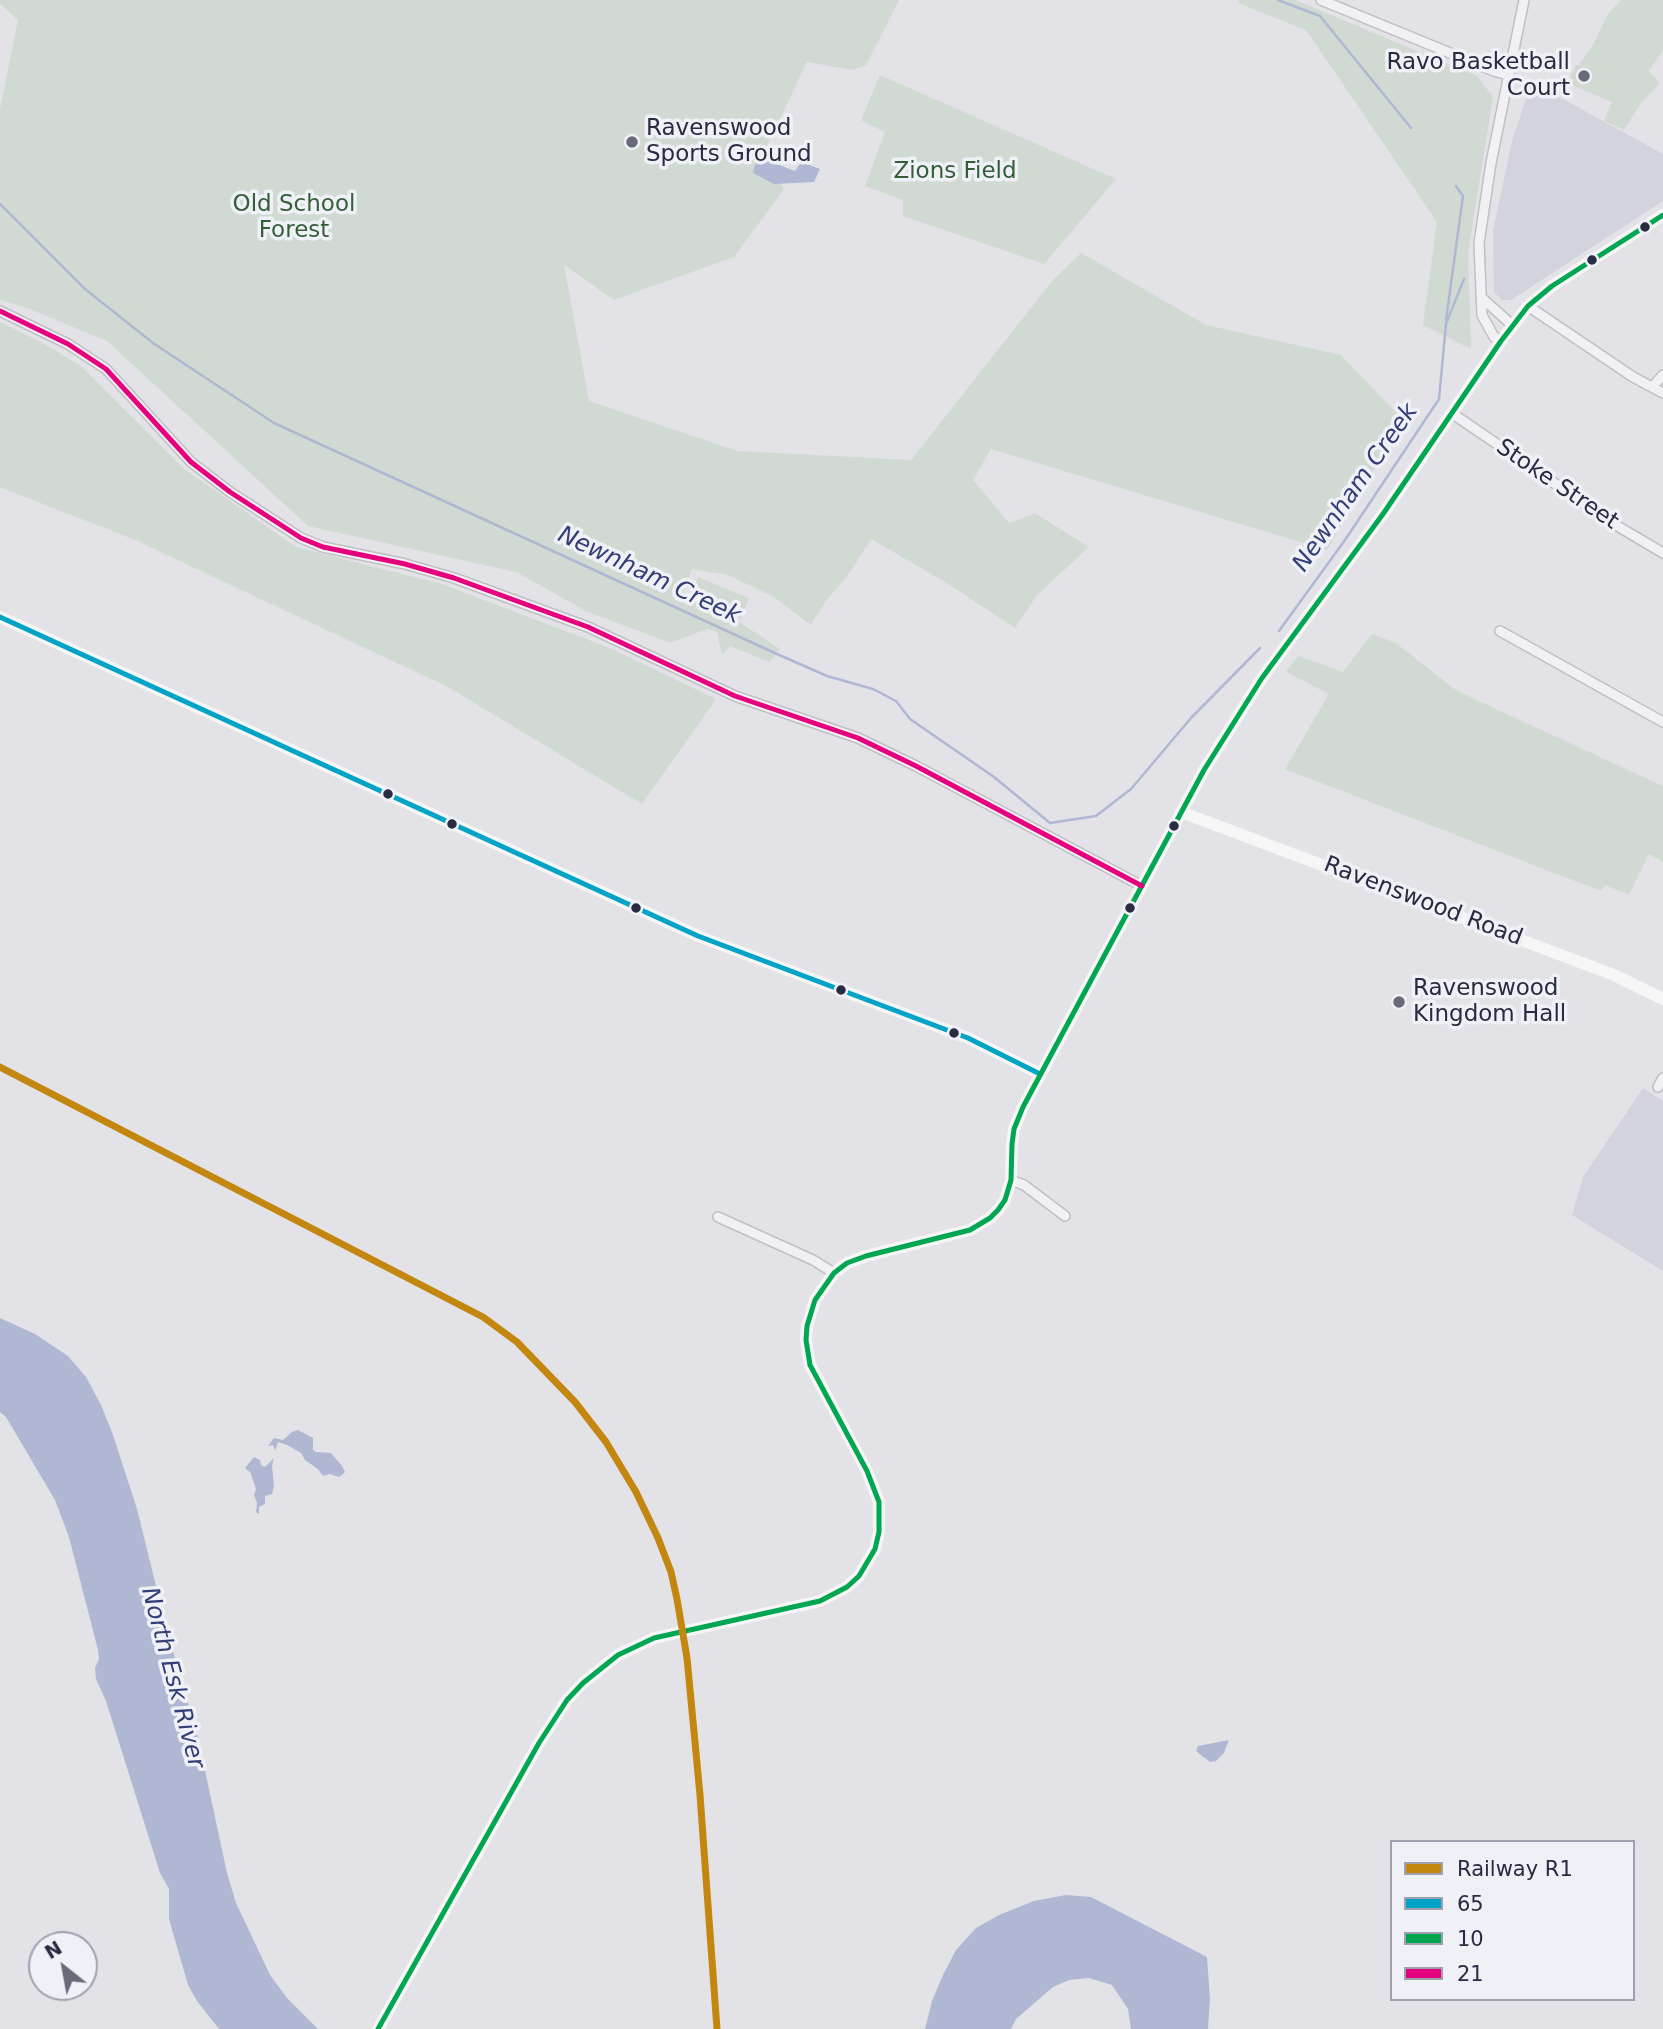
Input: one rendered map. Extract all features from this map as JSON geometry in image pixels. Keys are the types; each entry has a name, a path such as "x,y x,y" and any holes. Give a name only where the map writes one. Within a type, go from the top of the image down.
{"street":[{"path":"1321,0 1494,72 1508,75"},
{"path":"1500,341 1494,337 1482,315 1480,229 1524,0"},
{"path":"378,2029 538,1743 567,1700 583,1683 618,1655 654,1638 828,1598 847,1587 868,1562 879,1532 880,1513 867,1471 816,1378 807,1353 810,1312 815,1300 834,1273 847,1263 970,1230 990,1218 1005,1200 1011,1180 1014,1129 1040,1074 1204,770 1262,678 1383,514 1500,341 1528,306 1552,286 1663,215"},
{"path":"1483,299 1512,325"},
{"path":"1528,306 1633,377 1663,393"},
{"path":"0,311 68,344 106,369 191,462 230,492 302,538 333,549 405,564 454,578 588,627 735,696 858,738 1142,886"},
{"path":"1652,387 1663,375"},
{"name":"Stoke Street","path":"1453,414 1614,524 1663,554"},
{"path":"0,617 698,936 968,1038 1040,1074"},
{"path":"1500,631 1663,722"},
{"name":"Ravenswood Road","path":"1181,812 1662,994"},
{"path":"1011,1180 1024,1185 1065,1216"},
{"path":"718,1217 813,1260 834,1273"}],"shaded area":[{"path":"1532,82 1663,154 1663,201 1511,300 1502,300 1494,292 1493,231 1512,141"},
{"path":"1643,1088 1663,1101 1663,1271 1572,1215 1583,1177"}],"green space":[{"name":"Old School Forest","path":"0,0 899,0 866,65 853,70 807,62 761,158 784,189 734,257 614,300 564,265 589,401 737,451 911,460 1053,280 1081,253 1206,325 1341,355 1403,420 1327,550 991,449 973,480 1009,523 1035,513 1089,547 1037,595 1015,628 950,585 871,539 811,625 774,597 728,575 692,569 681,597 738,621 780,649 770,662 730,646 722,655 717,632 707,629 670,643 586,611 516,572 308,526 107,341 22,306 0,300 0,109 18,20 0,4"},
{"path":"1239,0 1295,0 1477,76 1493,97 1468,253 1471,349 1423,325 1437,222 1306,30 1238,3"},
{"path":"1621,0 1663,0 1663,50 1649,71 1660,83 1641,103 1624,130 1604,121 1612,102 1567,83 1576,65 1579,65 1592,47 1608,14"},
{"name":"Zions Field","path":"880,75 1116,179 1044,264 903,216 903,200 865,186 885,132 861,120"},
{"path":"0,322 81,366 183,468 296,547 442,584 610,648 716,699 642,804 448,687 135,540 0,487"},
{"path":"698,577 749,598 741,619 689,598"},
{"path":"1372,634 1396,643 1453,688 1468,696 1663,786 1663,862 1649,854 1629,895 1605,885 1601,891 1285,769 1329,694 1286,672 1298,656 1343,672"}],"water":[{"path":"757,157 795,171 801,162 820,169 814,182 774,184 753,173"},
{"name":"North Esk River","path":"0,1318 35,1334 68,1356 86,1377 101,1405 137,1509 167,1630 198,1738 236,1903 270,1975 287,1998 318,2029 219,2029 188,1985 169,1919 169,1889 160,1873 106,1701 96,1679 98,1650 69,1537 55,1500 6,1417 0,1412"},
{"path":"298,1430 313,1438 313,1450 331,1453 345,1472 339,1477 330,1474 323,1476 301,1453 287,1445 278,1442 275,1451 273,1445 268,1446 274,1438 283,1440"},
{"path":"254,1457 265,1467 274,1458 272,1494 265,1496 265,1504 259,1507 259,1514 256,1512 256,1489 250,1472 245,1468"},
{"path":"1229,1740 1224,1753 1216,1761 1210,1762 1196,1751 1198,1746"},
{"path":"1066,1895 1091,1897 1207,1957 1210,1999 1208,2029 1131,2029 1128,2009 1112,1985 1089,1978 1069,1980 1053,1987 1016,2019 1011,2029 925,2029 932,2001 943,1975 956,1950 976,1928 1034,1901"}],"waterway":[{"path":"1278,0 1320,16 1411,128"},
{"path":"1446,320 1463,196 1456,186"},
{"name":"Newnham Creek","path":"0,204 85,289 153,343 274,423 777,654 827,676 873,689 896,701 910,719 994,777 1050,823 1096,816 1131,789 1191,718 1260,648"},
{"name":"Newnham Creek","path":"1279,631 1345,540 1439,399 1446,324 1464,279"}],"rail line":[{"name":"R1","path":"0,1067 483,1317 517,1342 575,1402 606,1442 636,1492 658,1538 671,1572 677,1599 687,1658 700,1795 717,2029"}],"transit line":[{"name":"10","path":"378,2029 539,1743 567,1700 583,1683 618,1655 654,1638 820,1601 847,1587 859,1576 875,1549 879,1532 879,1502 867,1471 810,1365 807,1326 815,1300 834,1273 847,1263 970,1230 998,1210 1005,1200 1011,1180 1014,1129 1023,1107 1204,770 1262,678 1383,514 1501,341 1528,306 1552,286 1663,215"},
{"name":"21","path":"0,311 68,344 106,369 191,462 230,492 301,538 323,547 405,564 454,578 588,627 735,696 858,738 1142,886"},
{"name":"65","path":"0,617 698,936 968,1038 1040,1074"}],"place":[{"name":"Ravo Basketball Court","path":"1584,76"},
{"name":"Ravenswood Sports Ground","path":"632,142"},
{"name":"Ravenswood Kingdom Hall","path":"1399,1002"}]}
